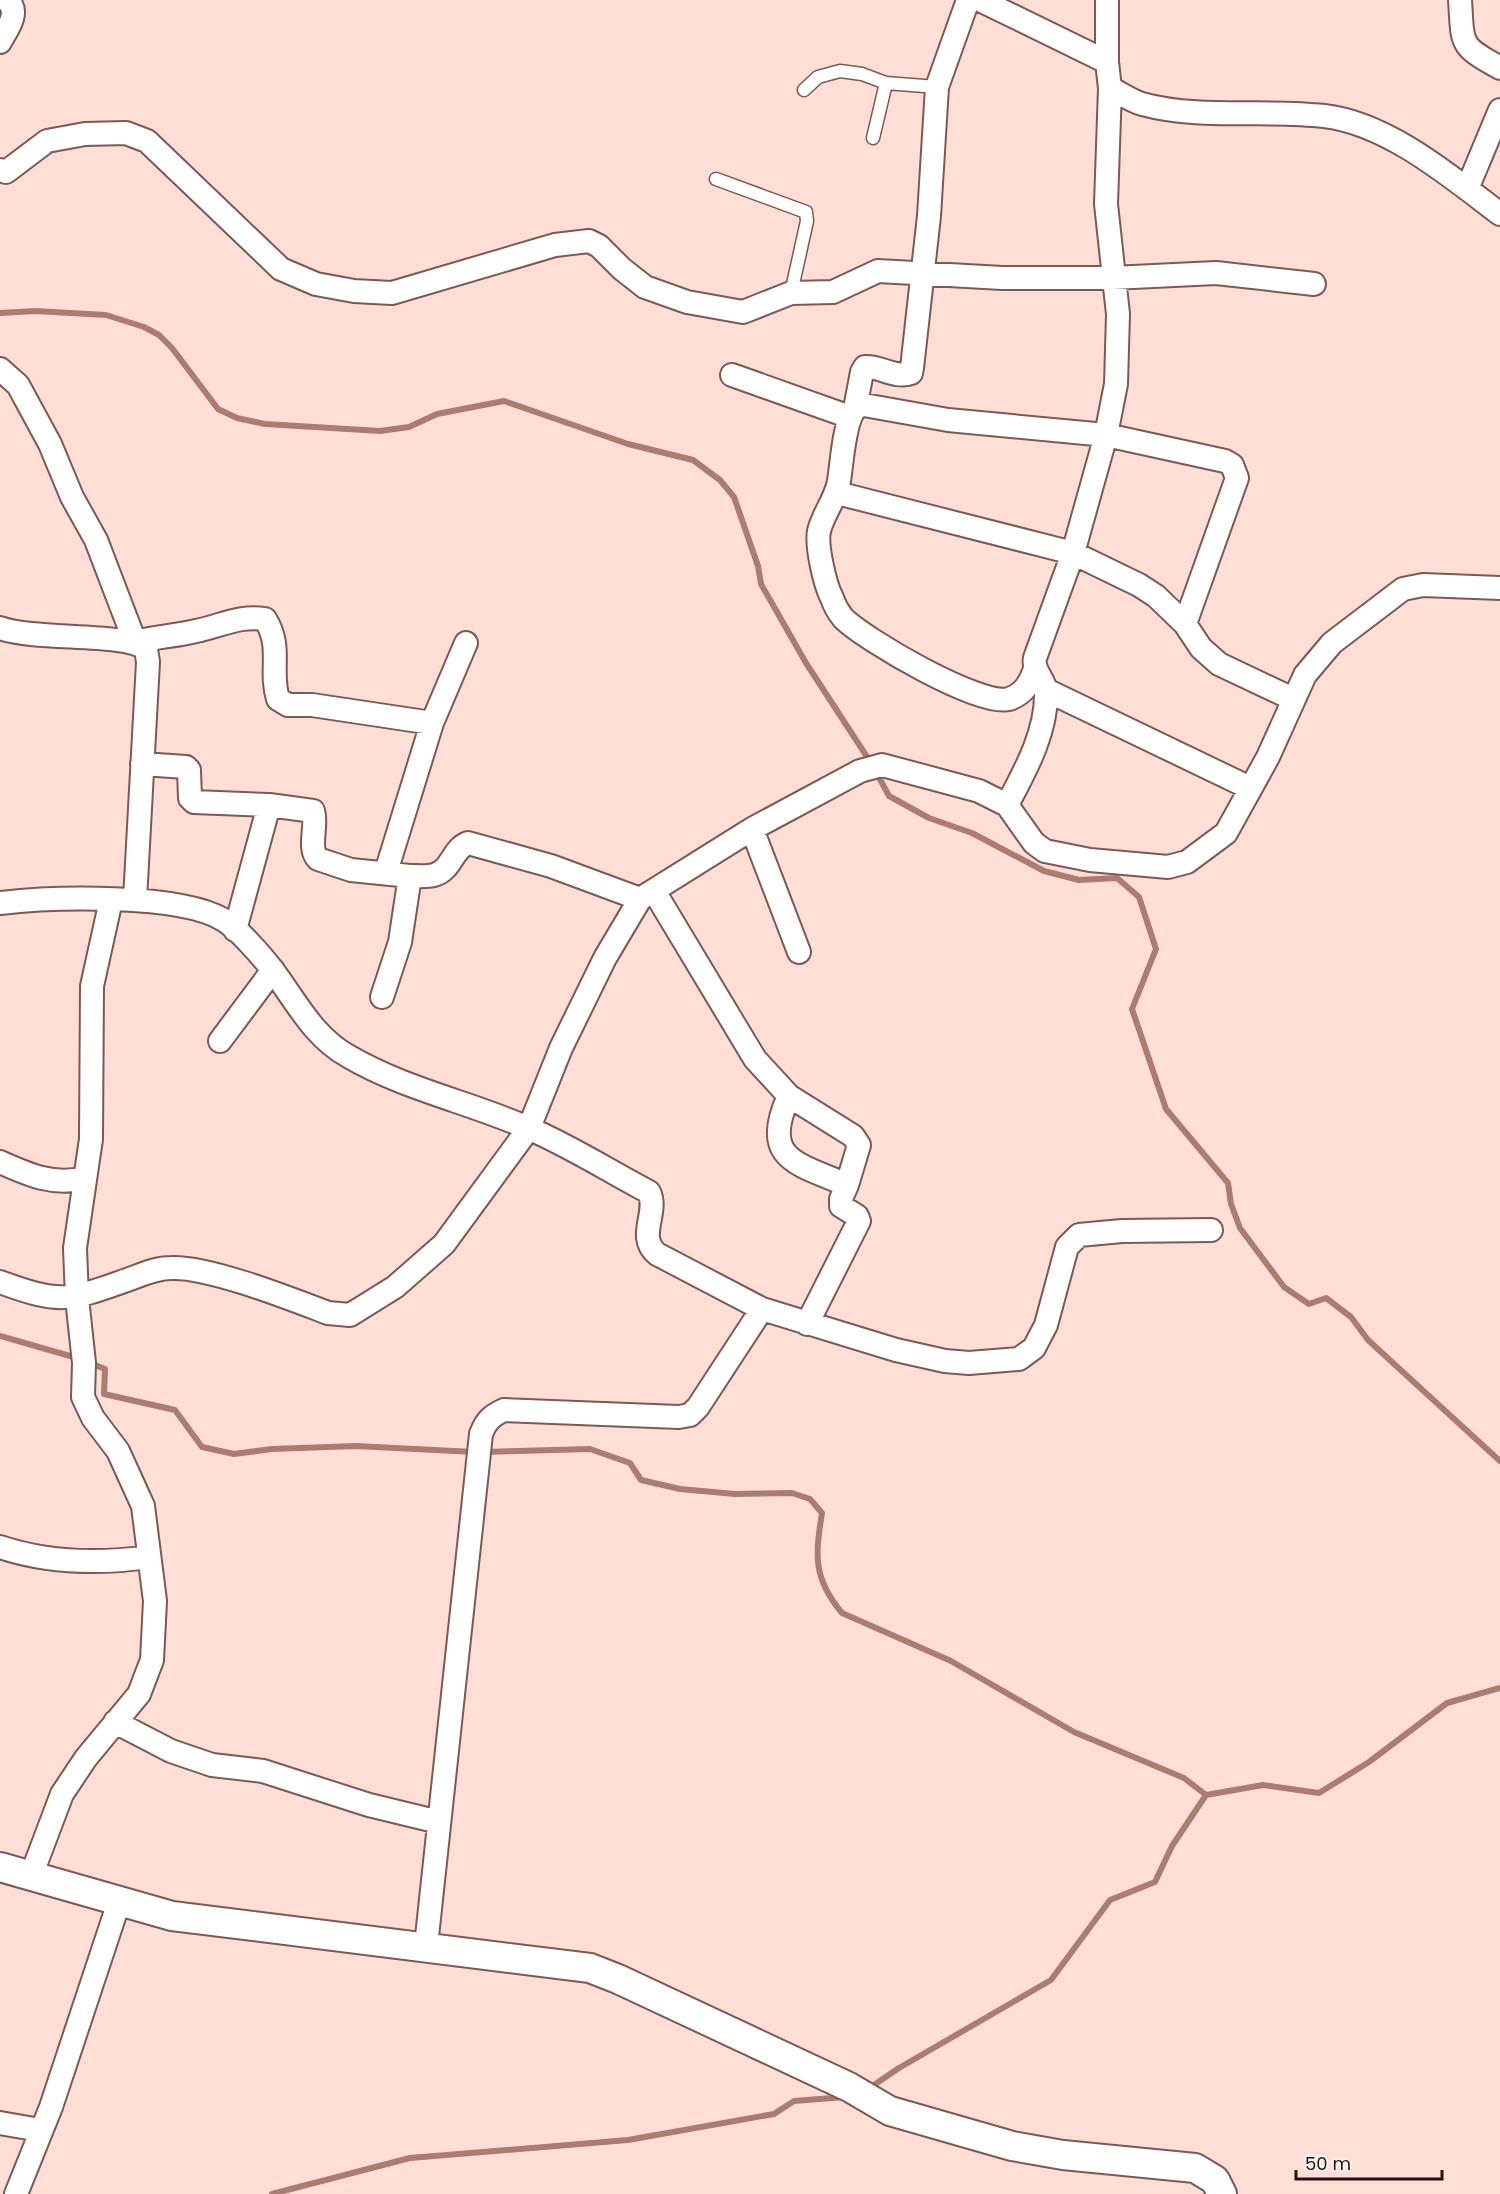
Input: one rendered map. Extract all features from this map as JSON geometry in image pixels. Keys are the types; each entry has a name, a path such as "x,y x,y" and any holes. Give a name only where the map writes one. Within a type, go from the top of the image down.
{"street":[{"path":"0,42 14,13 7,0"},
{"path":"968,0 937,87 923,274 910,373 904,376 872,366 865,367 862,372 837,493 819,532 821,558 831,597 843,618 901,657 938,678 981,695 1007,700 1021,694 1035,669"},
{"path":"980,0 1107,62"},
{"path":"1007,805 1029,764 1043,720 1046,690 1035,669 1035,658 1073,553 1106,435 1116,384 1118,314 1112,278 1106,204 1110,88 1107,62 1107,0"},
{"path":"1460,0 1465,45 1470,51 1500,68"},
{"path":"1110,88 1141,104 1195,113 1324,116 1371,127 1393,138 1500,214"},
{"path":"1467,189 1500,110"},
{"path":"0,170 6,172 47,141 85,134 126,133 147,141 281,269 316,284 354,291 392,293 555,245 581,241 599,246 622,269 645,287 687,303 742,312 791,293 833,292 878,271 1002,278 1112,278 1216,273 1314,284"},
{"path":"0,369 18,385 50,444 72,498 96,540 135,642 146,649 148,662 135,900"},
{"path":"732,375 852,413"},
{"path":"852,413 864,405 948,420 1106,435 1225,461 1232,465 1237,478 1185,624"},
{"path":"837,493 1073,553 1139,585 1156,596 1185,624 1202,648 1219,664 1293,699"},
{"path":"0,1282 31,1294 58,1299 77,1298 155,1270 185,1269 290,1299 328,1313 350,1316 395,1287 444,1244 529,1128 566,1038 605,958 647,895 752,829 871,768 979,791 1007,805 1034,843 1045,851 1090,860 1168,867 1187,862 1226,833 1268,757 1305,675 1332,642 1403,589 1423,585 1500,588"},
{"path":"0,628 63,638 135,642 165,634 196,631 248,616 265,619 272,629 276,645 274,688 278,699 288,705 312,705 432,723"},
{"path":"386,872 432,723 466,642"},
{"path":"1046,690 1250,788"},
{"path":"142,764 186,767 189,770 190,798 194,802 269,805 313,811 315,818 314,850 318,859 351,870 434,876 449,866 460,846 474,843 647,895 755,1059 789,1096 853,1136 859,1145 841,1199 841,1206 857,1216 859,1221 807,1324"},
{"path":"235,930 269,805"},
{"path":"752,829 799,952"},
{"path":"382,997 400,942 410,876"},
{"path":"0,903 28,900 135,900 181,906 224,920 273,970 317,1034 346,1056 404,1083 529,1128 649,1192 652,1205 647,1238 649,1247 657,1254 762,1309 896,1350 969,1364 1019,1359 1034,1348 1046,1325 1067,1247 1079,1235 1122,1231 1211,1230"},
{"path":"31,1876 62,1794 86,1758 139,1695 152,1660 155,1601 142,1506 118,1451 93,1418 83,1397 84,1362 77,1298 75,1248 91,1139 93,971 111,900"},
{"path":"220,1041 273,970"},
{"path":"789,1096 778,1134 783,1153 796,1163 847,1185"},
{"path":"0,1162 35,1178 67,1183 85,1179"},
{"path":"426,1946 480,1434 485,1423 492,1416 504,1410 679,1417 690,1415 698,1407 762,1309"},
{"path":"0,1547 29,1557 73,1561 149,1557"},
{"path":"115,1722 171,1751 212,1765 263,1771 369,1805 439,1822"},
{"path":"0,1867 172,1916 590,1968 849,2087 890,2111 1012,2146 1063,2155 1195,2168 1215,2180 1222,2194"},
{"path":"16,2194 77,2033 119,1902"},
{"path":"0,2123 40,2130"}],"lane":[{"path":"804,90 818,77 840,71 862,74 886,83 937,87"},
{"path":"873,138 886,83"},
{"path":"716,179 806,212 807,221 791,293"}],"waterway":[{"path":"0,313 35,311 106,315 144,327 159,335 172,348 218,409 237,418 265,424 380,431 409,427 437,414 504,401 628,444 693,460 720,480 734,497 758,566 761,584 806,663 871,763"},
{"path":"876,772 889,796 929,818 972,833 1044,871 1079,880 1117,878 1139,897 1156,949 1132,1009 1166,1109 1228,1183 1231,1204 1240,1228 1284,1287 1309,1304 1326,1298 1351,1317 1368,1340 1500,1461"},
{"path":"0,1336 77,1358"},
{"path":"90,1363 105,1369 104,1394 175,1410 202,1447 234,1454 272,1449 356,1446 474,1452"},
{"path":"484,1452 590,1449 630,1463 641,1480 680,1489 735,1494 792,1493 810,1499 822,1513 818,1542 818,1566 821,1577 842,1613 951,1661 1074,1732 1184,1778 1206,1795"},
{"path":"868,2089 899,2068 1051,1980 1110,1900 1155,1882 1172,1846 1206,1795 1263,1785 1319,1793 1369,1762 1447,1703 1500,1688"},
{"path":"272,2194 410,2158 628,2140 774,2114 794,2101 845,2097"}]}
